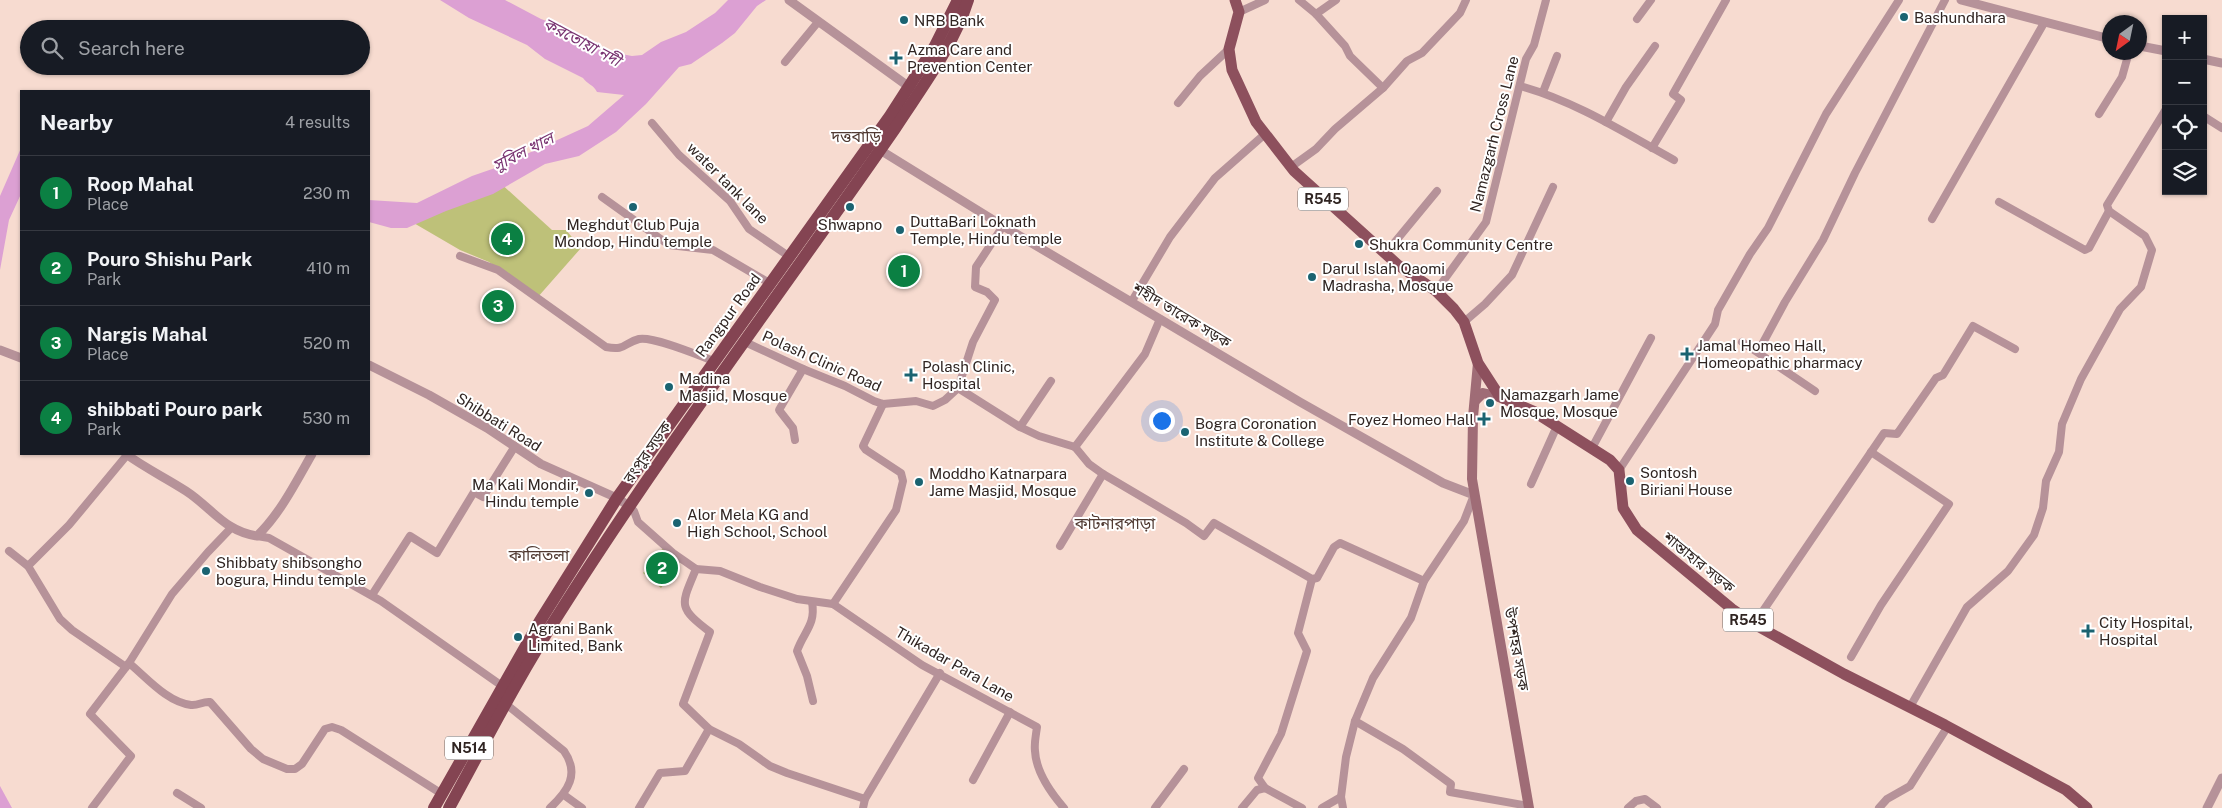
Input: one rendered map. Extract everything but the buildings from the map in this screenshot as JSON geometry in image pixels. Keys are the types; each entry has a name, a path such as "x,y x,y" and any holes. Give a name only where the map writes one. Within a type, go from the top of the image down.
{"highway":[{"name":"রংপুর সড়ক","path":"914,90 958,0"},
{"name":"রংপুর সড়ক","path":"434,808 558,613 629,506 745,342 875,146 953,35 968,0"},
{"name":"Rangpur Road","path":"507,694 540,621 617,498 790,256 875,146"},
{"name":"রংপুর সড়ক","path":"449,808 507,694"}],"main road":[{"path":"1235,0 1239,12"},
{"name":"R545","path":"1239,12 1229,49 1232,70 1256,122 1291,167 1340,215 1398,265 1436,292 1464,322 1478,363 1500,397"},
{"name":"উপশহর সড়ক","path":"1478,363 1472,479 1529,807"},
{"path":"1475,401 1484,393 1500,397 1533,412 1610,460 1619,470"},
{"name":"শান্তাহার সড়ক","path":"1619,470 1623,508 1637,530 1732,609 1754,624 1844,674 1948,726 2066,790 2087,808"}],"street":[{"path":"789,0 914,90"},
{"path":"1239,12 1265,0"},
{"path":"1299,0 1316,14 1345,46 1350,56 1384,88"},
{"path":"1316,14 1336,0"},
{"path":"1291,167 1316,149 1335,128 1384,88 1407,60 1422,53 1460,13 1466,0"},
{"name":"Namazgarh Cross Lane","path":"1436,292 1486,222 1526,58 1534,45 1546,0"},
{"path":"1637,19 1651,0"},
{"path":"1652,148 1681,100 1673,94 1726,0"},
{"path":"1619,470 1715,324 1718,310 1750,254 1773,220 1826,114 1899,0"},
{"path":"1758,352 1784,302 1823,240 1855,173 1945,0"},
{"path":"1961,0 2102,37"},
{"path":"785,62 818,22"},
{"path":"1932,219 2044,23"},
{"path":"1606,122 1626,87 1655,46"},
{"path":"2147,47 2162,50"},
{"path":"1178,103 1200,76 1229,49"},
{"path":"1543,92 1557,56"},
{"path":"2207,59 2222,63"},
{"path":"2099,114 2122,77 2127,60"},
{"path":"1520,86 1543,92 1606,122 1674,160"},
{"path":"1999,202 2085,250 2089,248 2108,211 2111,197 2162,115"},
{"path":"2207,119 2222,128"},
{"name":"water tank lane","path":"652,123 679,155 730,201 749,228 790,256"},
{"path":"1132,301 1170,237 1215,178 1265,134"},
{"name":"শহীদ তারেক সড়ক","path":"875,146 1003,226 1300,402 1443,483 1474,495"},
{"path":"1464,322 1485,304 1512,275 1553,187"},
{"path":"1385,254 1437,190"},
{"path":"602,198 669,244 712,250 771,284"},
{"path":"1910,707 1967,607 2008,571 2034,535 2043,508 2046,481 2059,452 2062,424 2081,379 2120,308 2141,287 2152,250 2145,236 2108,211"},
{"path":"1003,226 976,267 976,287 986,292 995,300 973,342 958,388 1020,427 1039,436 1075,447 1089,464 1103,474 1186,523 1204,536 1214,523 1312,579 1317,578 1334,547 1340,542 1424,581"},
{"path":"460,256 498,270 606,347 618,349 639,339 657,341 714,361"},
{"path":"1075,447 1145,354 1160,319"},
{"path":"1754,624 1884,433 1897,434 1936,378 1943,375 1973,326 2015,349"},
{"path":"1592,448 1651,338"},
{"name":"Polash Clinic Road","path":"745,342 883,404 916,401 933,406 944,400 958,388"},
{"path":"1742,342 1815,391"},
{"path":"0,350 20,358"},
{"name":"Shibbati Road","path":"370,366 429,395 516,446 541,464 617,498 629,506"},
{"path":"795,440 793,428 779,410 803,369"},
{"path":"1020,427 1051,381"},
{"path":"833,604 896,510 901,491 903,481 901,473 866,450 863,446 883,404"},
{"path":"1532,484 1557,426"},
{"path":"372,596 410,536 437,553 474,492 483,496 516,446"},
{"path":"1851,657 1881,605 1949,504 1871,452"},
{"path":"28,566 69,525 126,455"},
{"path":"129,455 188,492 231,528 243,534 269,538 372,596 507,694 571,761 573,771 564,795 550,808"},
{"path":"257,536 292,489 311,455"},
{"path":"1060,546 1103,474"},
{"path":"1343,808 1341,797 1346,757 1355,721 1373,678 1411,618 1424,581 1464,521 1474,495"},
{"name":"Thikadar Para Lane","path":"629,506 634,511 638,522 673,553 696,569 720,571 760,587 812,602 833,604 922,665 940,673 1037,727 1034,750 1038,764 1050,789 1064,808"},
{"path":"92,808 131,756 90,714 128,665 172,594 231,528"},
{"path":"9,551 28,566 60,619 72,630 128,665 165,694 190,705 205,701 210,702 251,749 263,759 287,769 295,769 302,764 325,729 332,727 341,730 442,794"},
{"path":"696,569 684,598 684,608 691,618 710,632 683,704 709,729 779,769 865,799"},
{"path":"1302,808 1265,788 1258,778 1281,734 1307,652 1298,633 1312,579"},
{"path":"812,602 814,612 812,623 797,651 807,676 813,701"},
{"path":"863,808 865,799 940,673"},
{"path":"973,780 1010,712"},
{"path":"1355,721 1403,749 1451,784 1450,792 1529,807"},
{"path":"1880,808 1887,799 1910,786 1948,726"},
{"path":"639,808 660,773 685,771 709,729"},
{"path":"1155,808 1184,768"},
{"path":"2208,808 2222,778"},
{"path":"1242,808 1256,790 1265,788"},
{"path":"177,793 201,808"},
{"path":"564,795 582,808"},
{"path":"1322,808 1341,797"},
{"path":"1628,808 1636,801 1645,799 1657,808"}],"green space":[{"path":"498,181 552,230 566,230 581,248 537,298 489,262 460,250 412,222"},
{"path":"663,548 680,562 661,588 643,573"}],"water":[{"name":"করতোয়া নদী","path":"440,0 505,0 541,19 558,25 572,35 589,40 605,51 632,56 642,55 661,42 686,32 715,13 728,0 766,0 757,6 735,33 691,64 679,67 646,104 616,132 579,156 545,164 493,194 407,228 391,228 370,222 370,200 417,203 472,176 498,167 588,126 624,95 597,92 583,78 545,59 527,45 469,18"},
{"path":"20,150 20,196 9,220 0,270 0,196"},
{"path":"0,786 12,808 0,808"}],"place":[{"name":"Bashundhara","path":"1904,17"},
{"name":"NRB Bank","path":"904,20"},
{"name":"Azma Care and Prevention Center","path":"896,58"},
{"name":"Meghdut Club Puja Mondop, Hindu temple","path":"633,207"},
{"name":"Shwapno","path":"850,207"},
{"name":"DuttaBari Loknath Temple, Hindu temple","path":"900,230"},
{"name":"shibbati Pouro park","path":"507,239"},
{"name":"Shukra Community Centre","path":"1359,244"},
{"name":"Roop Mahal","path":"904,271"},
{"name":"Darul Islah Qaomi Madrasha, Mosque","path":"1312,277"},
{"name":"Nargis Mahal","path":"498,306"},
{"name":"Jamal Homeo Hall, Homeopathic pharmacy","path":"1687,354"},
{"name":"Polash Clinic, Hospital","path":"911,375"},
{"name":"Madina Masjid, Mosque","path":"669,387"},
{"name":"Namazgarh Jame Mosque, Mosque","path":"1490,403"},
{"name":"Foyez Homeo Hall","path":"1484,419"},
{"name":"Bogra Coronation Institute & College","path":"1185,432"},
{"name":"Sontosh Biriani House","path":"1630,481"},
{"name":"Moddho Katnarpara Jame Masjid, Mosque","path":"919,482"},
{"name":"Ma Kali Mondir, Hindu temple","path":"589,493"},
{"name":"Alor Mela KG and High School, School","path":"677,523"},
{"name":"Pouro Shishu Park","path":"662,568"},
{"name":"Shibbaty shibsongho bogura, Hindu temple","path":"206,571"},
{"name":"City Hospital, Hospital","path":"2088,631"},
{"name":"Agrani Bank Limited, Bank","path":"518,637"}],"district":[{"name":"দত্তবাড়ি","path":"856,136"},
{"name":"কাটনারপাড়া","path":"1115,523"},
{"name":"কালিতলা","path":"539,555"}],"water label":[{"name":"সুবিল খাল","path":"523,152"}]}
